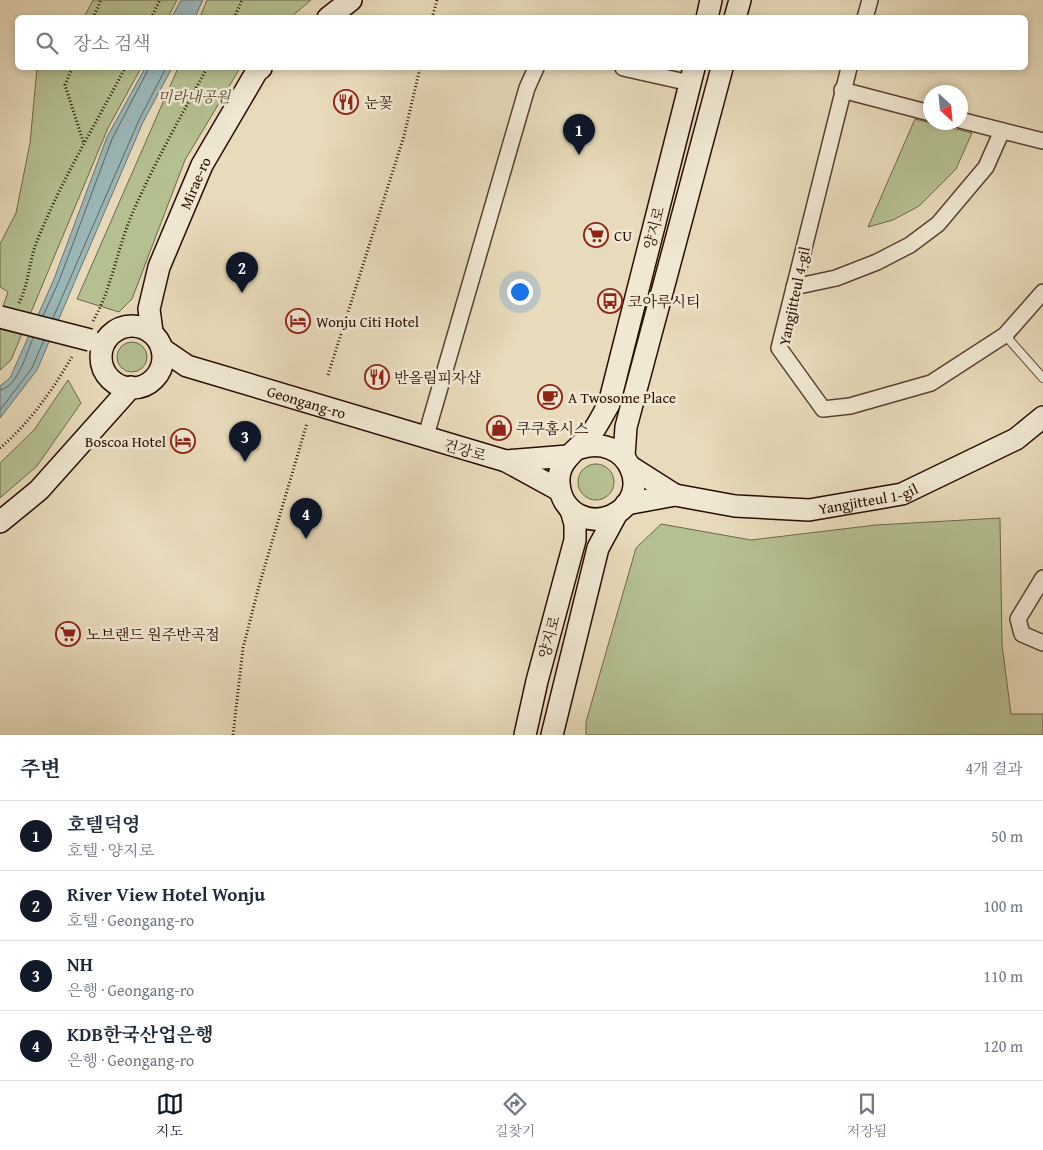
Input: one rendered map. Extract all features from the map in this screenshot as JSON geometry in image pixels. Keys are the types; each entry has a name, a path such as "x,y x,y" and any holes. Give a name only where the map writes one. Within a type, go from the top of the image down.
{"street":[{"path":"332,15 351,0"},
{"path":"736,15 740,0"},
{"path":"866,15 870,0"},
{"name":"Mirae-ro","path":"152,337 159,267 202,165 258,70"},
{"path":"425,438 527,88 535,70"},
{"path":"643,70 692,75"},
{"path":"622,509 632,493 634,480 628,462 626,427 721,70"},
{"name":"Yangjitteul 4-gil","path":"848,70 779,348 823,409 850,406 931,383 1005,335 1043,292"},
{"name":"양지로","path":"573,452 600,420 609,404 692,75"},
{"path":"842,90 923,111"},
{"path":"968,122 1043,141"},
{"path":"794,287 836,278 877,262 910,245 938,224 986,167 1002,131"},
{"path":"0,522 40,490 107,416 120,391 146,384 155,378 152,337 124,327 93,342 8,312"},
{"name":"Geongang-ro","path":"152,337 188,366 317,403 425,438"},
{"path":"93,342 107,376 120,391"},
{"name":"Yangjitteul 1-gil","path":"675,495 734,506 810,510 902,494 1016,439 1043,416"},
{"name":"건강로","path":"425,438 506,461"},
{"path":"506,461 573,452 589,444 602,444 614,448 628,462 675,495"},
{"path":"573,452 562,466 558,478 559,490 571,510 581,516 593,519 605,518 622,509 675,495"},
{"path":"506,461 559,490"},
{"name":"양지로","path":"552,735 598,548 622,509"},
{"name":"양지로","path":"526,735 537,681 575,540 575,524 571,510"},
{"path":"1043,578 1018,619 1022,634 1043,643"}],"lane":[{"path":"1005,335 1043,378"}],"path":[{"path":"94,15 101,0"},
{"path":"152,15 160,0"},
{"path":"235,15 242,0"},
{"path":"433,15 437,0"},
{"path":"71,70 64,85 84,145"},
{"path":"8,312 24,292 36,243 60,191 124,70"},
{"path":"0,448 12,438 54,384 93,342 101,306 131,216 165,144 206,70"},
{"path":"328,375 401,146 420,70"},
{"path":"233,735 243,648 258,586 307,423"}],"green space":[{"path":"93,0 177,0 169,15 85,15"},
{"path":"207,0 311,0 293,15 201,15"},
{"path":"37,70 140,70 108,128 11,360 0,370 0,315 8,292 0,287 0,244 16,213 30,143"},
{"name":"미라내공원","path":"177,70 239,70 185,160 132,299 119,312 77,299"},
{"path":"915,119 923,121 923,130 960,130 972,133 956,169 919,206 893,220 868,227"},
{"path":"132,342 143,346 147,357 143,368 132,372 121,368 117,357 121,346"},
{"path":"68,380 81,403 37,466 0,498 0,463 34,430"},
{"path":"596,464 609,469 614,482 609,495 596,500 583,495 578,482 583,469"},
{"path":"1000,518 1002,645 1011,714 1043,714 1043,735 586,735 586,722 636,548 661,524 751,540 876,525"}],"water":[{"path":"181,0 203,0 196,15 173,15"},
{"path":"144,70 171,70 143,122 37,370 0,418 0,386 10,378 54,279 107,137"}],"place":[{"name":"눈꽃","path":"346,102"},
{"name":"호텔덕영","path":"579,155"},
{"name":"CU","path":"596,235"},
{"name":"River View Hotel Wonju","path":"242,293"},
{"name":"코아루시티","path":"610,301"},
{"name":"Wonju Citi Hotel","path":"298,321"},
{"name":"반올림피자샵","path":"377,377"},
{"name":"A Twosome Place","path":"550,397"},
{"name":"쿠쿠홈시스","path":"499,428"},
{"name":"Boscoa Hotel","path":"183,441"},
{"name":"NH","path":"245,462"},
{"name":"KDB한국산업은행","path":"306,539"},
{"name":"노브랜드 원주반곡점","path":"68,634"}]}
